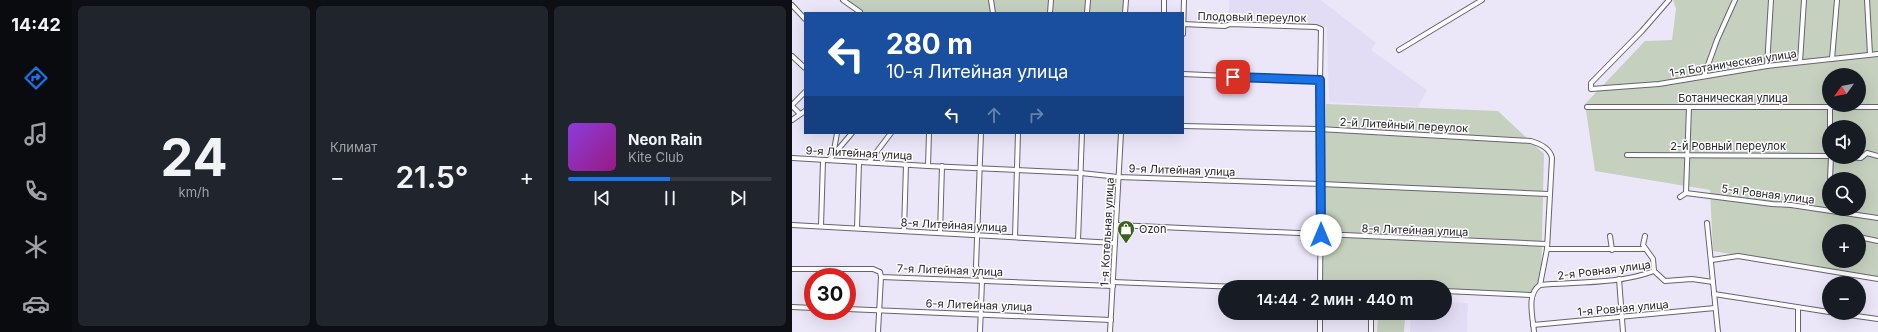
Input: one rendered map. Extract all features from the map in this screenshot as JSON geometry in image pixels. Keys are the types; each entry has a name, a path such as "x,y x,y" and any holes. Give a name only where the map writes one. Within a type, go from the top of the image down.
{"street":[{"path":"843,0 860,12"},
{"path":"991,0 993,12"},
{"path":"1050,12 1051,0"},
{"path":"1087,12 1088,0"},
{"path":"1126,0 1126,12"},
{"path":"1164,0 1164,12"},
{"path":"1184,0 1184,12"},
{"path":"1399,50 1482,0"},
{"name":"1-я Ботаническая улица","path":"1669,0 1642,31 1591,83 1591,89 1659,84 1767,66 1878,54"},
{"path":"1704,76 1717,40 1736,0"},
{"path":"1767,66 1770,0"},
{"path":"1800,62 1804,0"},
{"path":"1832,59 1837,0"},
{"path":"1867,0 1870,54"},
{"path":"792,5 804,17"},
{"name":"Плодовый переулок","path":"1184,24 1316,27 1320,30 1320,80"},
{"path":"792,56 804,67"},
{"path":"1184,74 1320,80 1320,280"},
{"path":"800,114 792,106 804,93"},
{"name":"Ботаническая улица","path":"1587,107 1822,107"},
{"path":"1680,197 1686,193 1689,107"},
{"name":"Ботаническая улица","path":"1866,107 1878,107"},
{"path":"792,120 804,112"},
{"name":"2-й Литейный переулок","path":"1184,126 1319,129 1531,141 1550,151 1552,158 1549,194"},
{"path":"833,156 837,134"},
{"path":"829,160 851,134"},
{"path":"868,162 890,134"},
{"path":"928,166 929,134"},
{"path":"980,332 982,281 976,266 981,134"},
{"path":"1014,237 1018,134"},
{"path":"1078,241 1082,134"},
{"name":"1-я Котельная улица","path":"1110,332 1121,134"},
{"path":"1866,154 1878,156"},
{"name":"2-й Ровный переулок","path":"1627,155 1822,156"},
{"name":"9-я Литейная улица","path":"792,158 1081,173 1118,177 1549,194"},
{"path":"822,226 823,160"},
{"path":"857,228 859,162"},
{"path":"904,231 906,165"},
{"path":"940,233 942,166"},
{"name":"5-я Ровная улица","path":"1686,193 1822,209"},
{"path":"1534,332 1531,296 1540,285 1547,247 1549,194"},
{"name":"5-я Ровная улица","path":"1866,216 1878,218"},
{"path":"1707,224 1712,260 1718,332"},
{"name":"8-я Литейная улица","path":"792,225 1115,243"},
{"name":"8-я Литейная улица","path":"1116,225 1547,247"},
{"path":"1610,236 1612,250"},
{"path":"1645,236 1643,245 1652,255 1654,271"},
{"path":"1866,238 1878,241"},
{"name":"2-я Ровная улица","path":"1547,247 1612,250 1645,249"},
{"path":"1712,260 1738,256 1878,279"},
{"name":"7-я Литейная улица","path":"792,269 873,269 880,272 881,276 982,281 1218,287"},
{"name":"2-я Ровная улица","path":"1540,285 1618,279 1641,276 1654,271 1665,281 1692,279 1713,282"},
{"path":"878,332 881,276"},
{"path":"1618,279 1623,332"},
{"path":"1452,291 1531,296"},
{"path":"1714,294 1822,311"},
{"path":"792,307 804,308"},
{"name":"1-я Ровная улица","path":"1533,326 1715,308"},
{"path":"1798,308 1798,332"},
{"name":"6-я Литейная улица","path":"856,310 1111,320"},
{"path":"1866,317 1878,319"},
{"path":"1320,320 1320,332"},
{"path":"1371,320 1371,332"}],"shaded area":[{"path":"1229,0 1321,0 1376,43 1371,50 1427,90 1418,107 1329,102 1327,27 1229,16"},
{"path":"1452,302 1468,303 1467,332 1410,332 1411,320 1452,320"}],"green space":[{"path":"847,0 1124,0 1123,12 862,12"},
{"path":"1673,0 1878,0 1878,279 1713,251 1710,190 1595,171 1585,104 1645,41 1672,40 1676,9"},
{"path":"1326,104 1498,111 1544,154 1541,280 1529,294 1452,288 1452,280 1321,280"},
{"path":"1378,320 1405,320 1404,332 1377,332"}],"place":[{"name":"Ozon","path":"1126,244"}],"route":[{"path":"1233,77 1320,80 1319,129 1321,235"}]}
